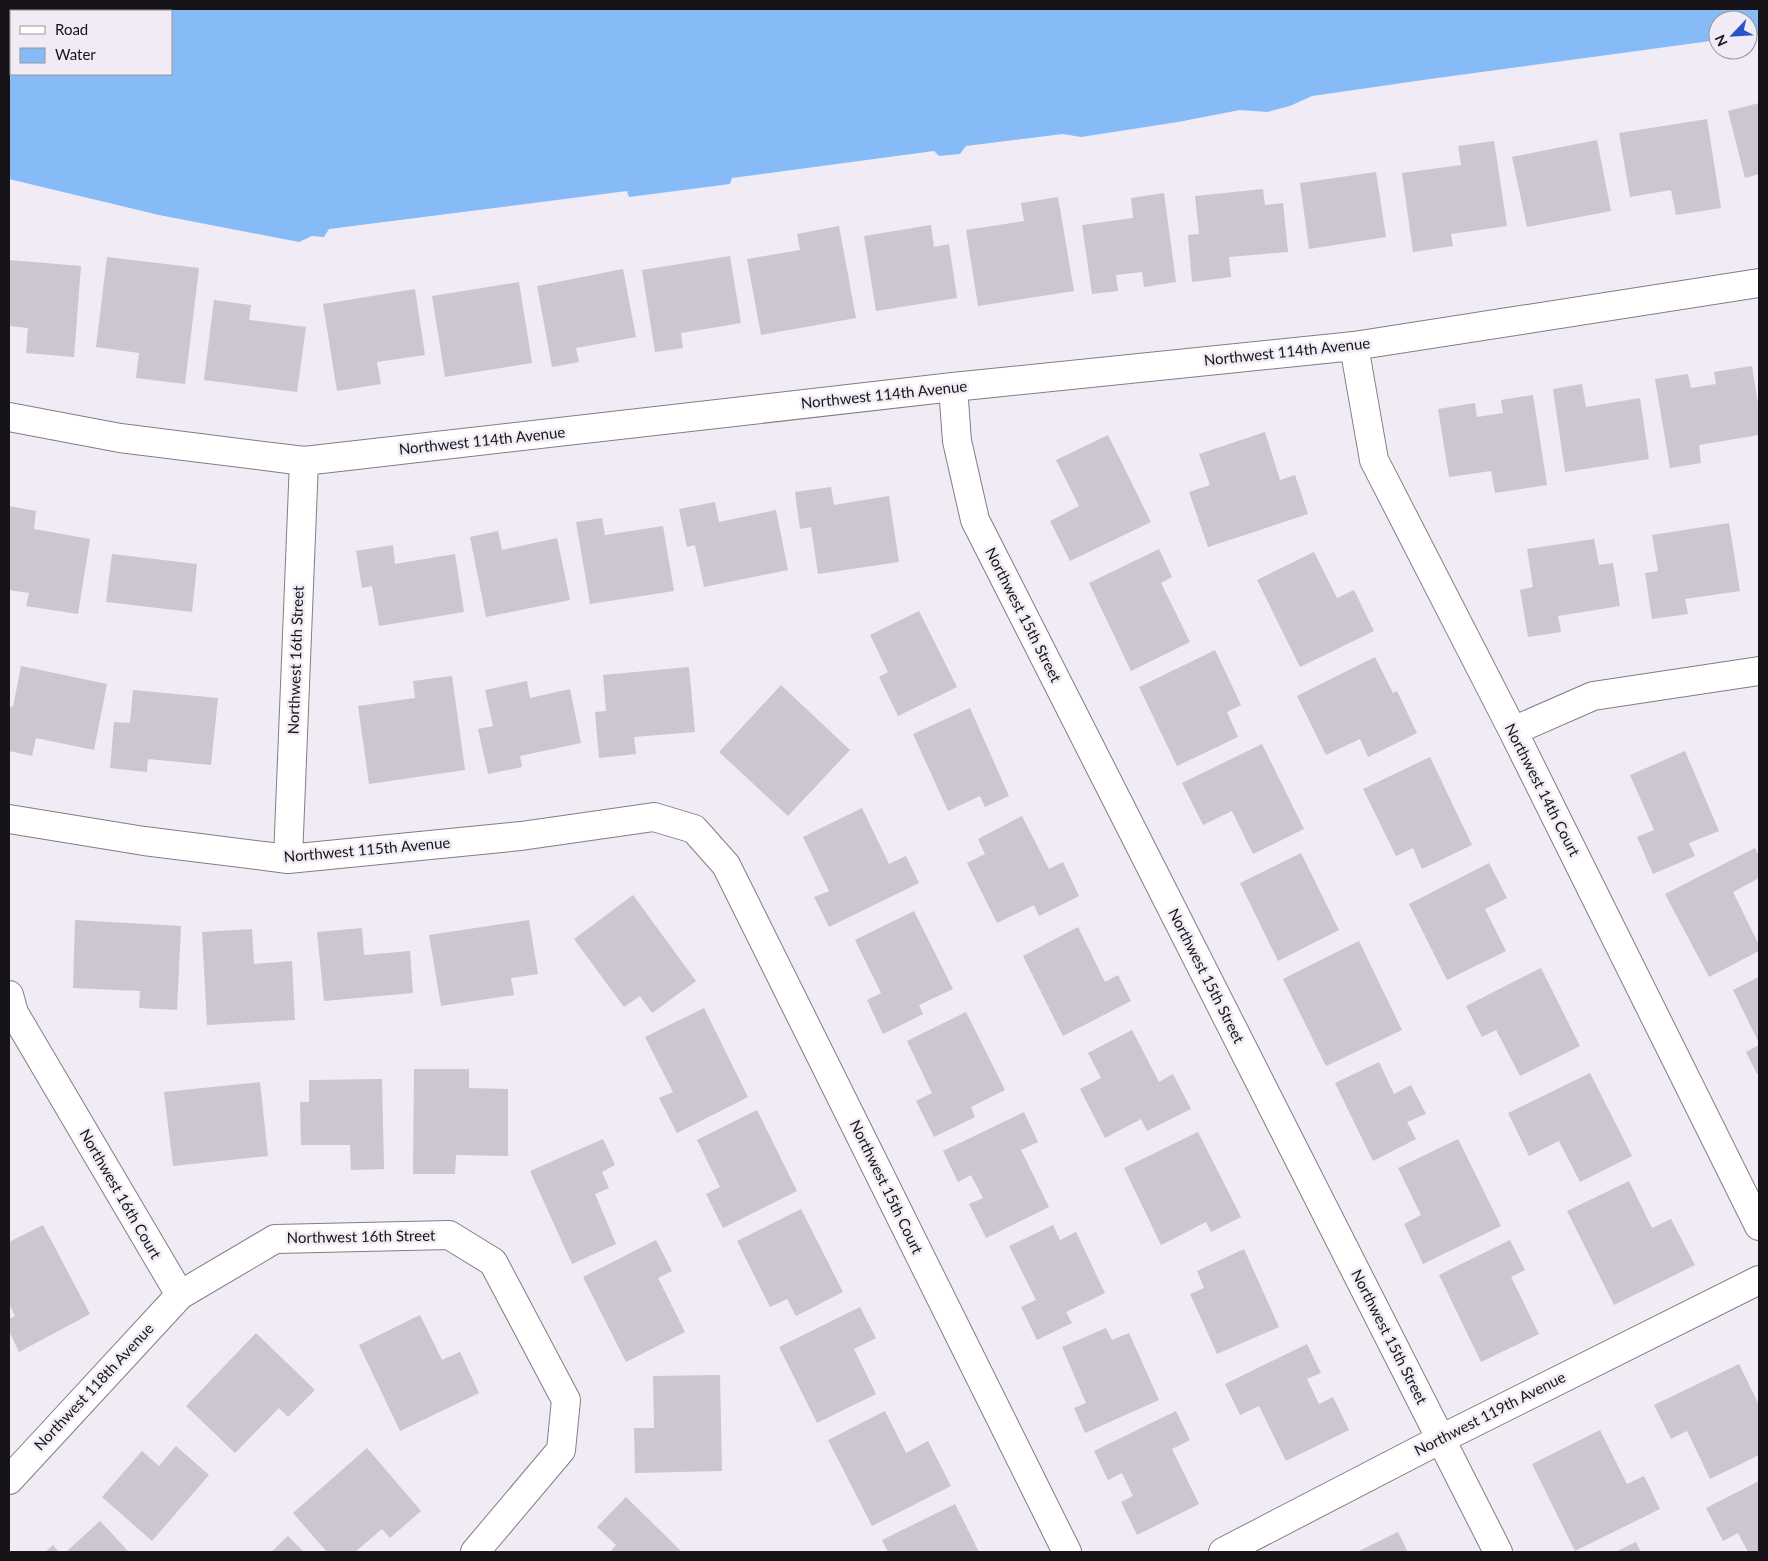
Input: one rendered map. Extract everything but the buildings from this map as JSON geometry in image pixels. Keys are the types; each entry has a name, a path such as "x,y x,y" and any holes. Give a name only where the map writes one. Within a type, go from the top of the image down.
{"street":[{"name":"Northwest 114th Avenue","path":"9,418 120,438 304,461 953,387 1354,346 1759,283"},
{"name":"Northwest 14th Court","path":"1354,346 1374,460 1513,731 1759,1226"},
{"name":"Northwest 15th Street","path":"953,387 956,442 975,520 1498,1552"},
{"name":"Northwest 16th Street","path":"288,859 304,461"},
{"path":"1513,731 1593,696 1759,671"},
{"name":"Northwest 115th Avenue","path":"9,819 144,841 288,859 521,836 654,818 694,829"},
{"name":"Northwest 15th Court","path":"694,829 726,865 1067,1552"},
{"name":"Northwest 16th Court","path":"9,995 14,1013 180,1295"},
{"name":"Northwest 16th Street","path":"180,1295 275,1239 449,1235 493,1262 566,1400 561,1450 475,1552"},
{"name":"Northwest 119th Avenue","path":"1223,1552 1440,1439 1759,1280"},
{"name":"Northwest 118th Avenue","path":"9,1480 180,1295"}],"water":[{"path":"9,9 1759,9 1759,35 1758,10 1708,10 1708,41 1312,96 1290,106 1267,112 1240,110 1081,137 1063,134 966,146 960,154 939,156 934,151 732,178 730,184 629,197 627,191 329,229 324,237 312,236 299,242 159,215 9,179"}]}
